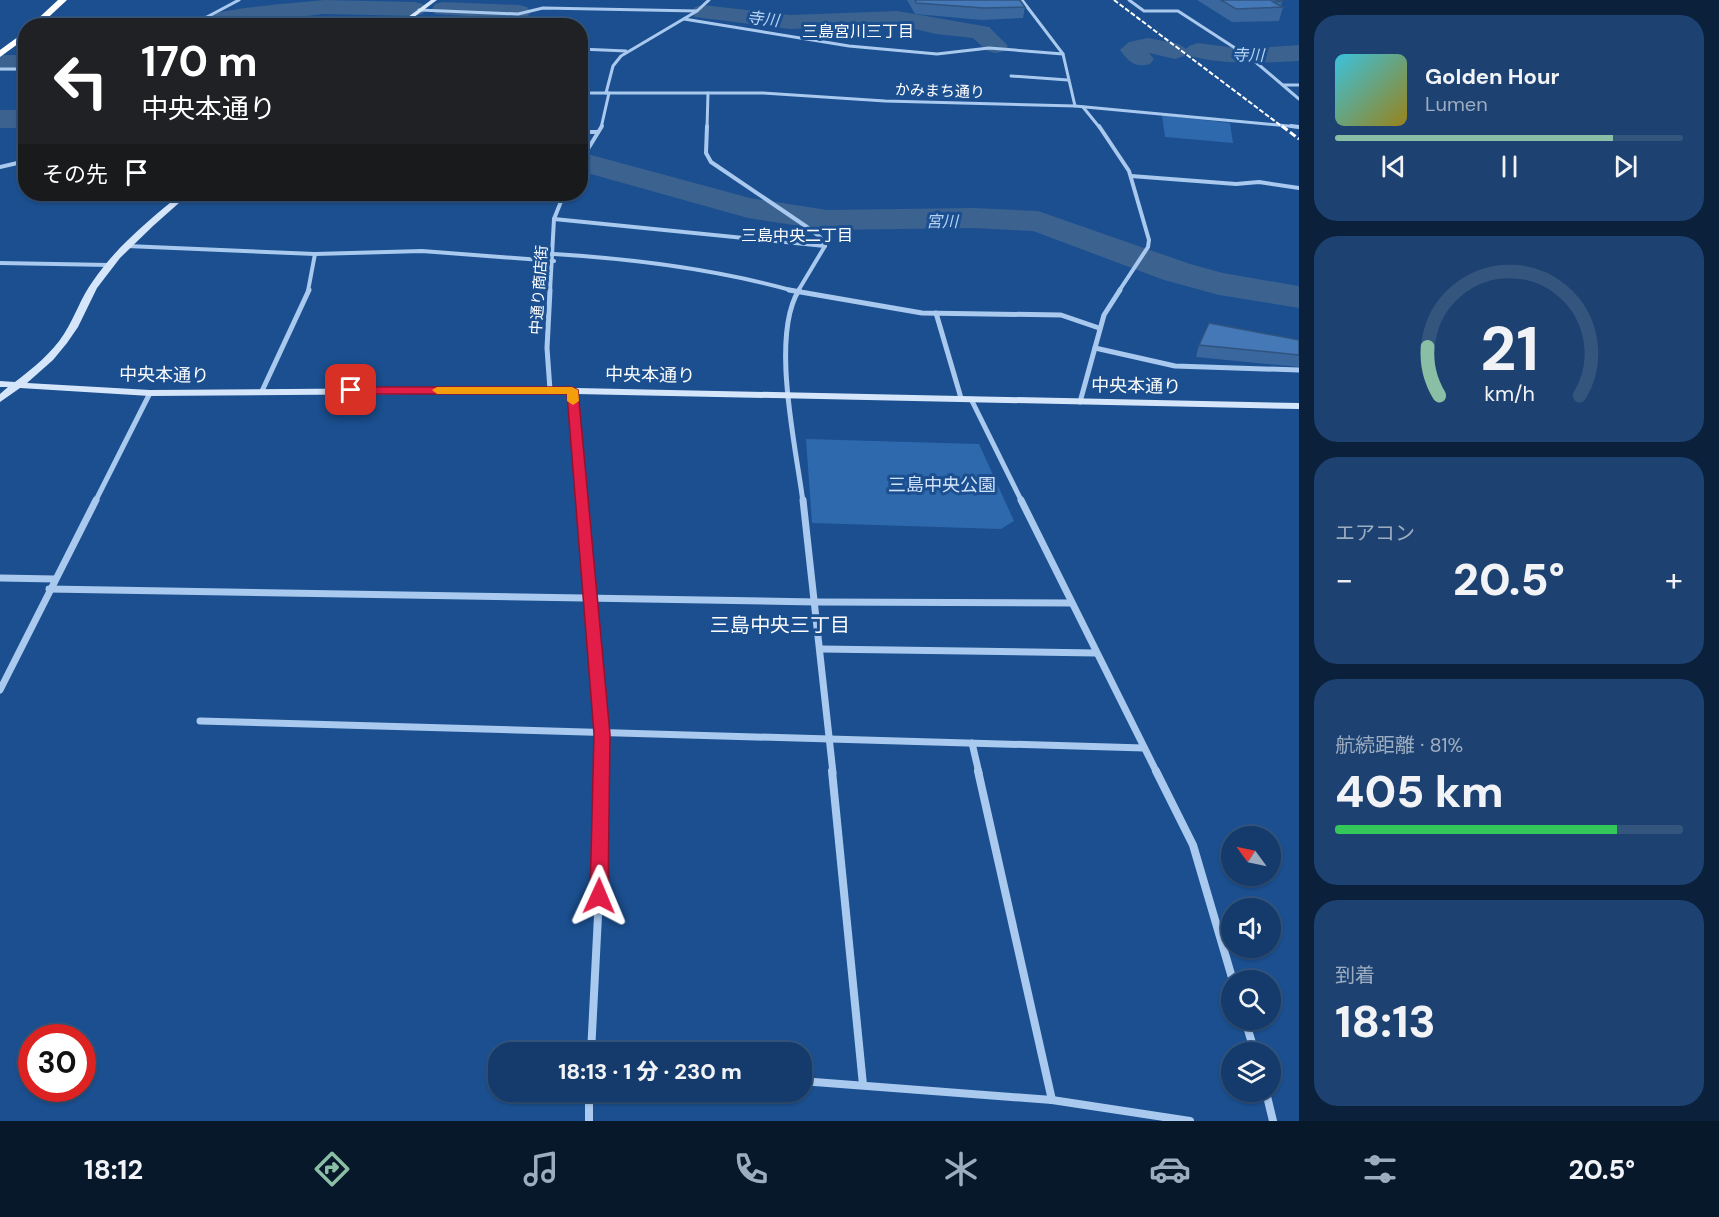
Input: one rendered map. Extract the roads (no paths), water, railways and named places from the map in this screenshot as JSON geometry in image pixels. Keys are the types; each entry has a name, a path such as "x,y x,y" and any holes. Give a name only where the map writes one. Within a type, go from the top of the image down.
{"highway":[{"path":"43,18 63,0"},
{"path":"0,54 18,39"}],"street":[{"path":"205,18 239,0"},
{"path":"408,18 434,0"},
{"path":"588,149 603,124 613,66 626,51 684,19 709,0"},
{"path":"1022,0 1063,54 1075,106"},
{"path":"1129,0 1144,11 1178,11 1250,57 1299,99"},
{"path":"419,10 518,14 543,8 697,10"},
{"path":"684,19 849,46 937,54 989,48 1063,54"},
{"path":"588,49 626,51"},
{"path":"0,69 18,69"},
{"path":"1011,76 1068,80"},
{"path":"1283,85 1299,85"},
{"name":"かみまち通り","path":"588,93 708,93 1075,106 1299,127"},
{"path":"708,93 706,153 711,162 820,237 825,246"},
{"path":"1080,402 1099,328 1149,240 1131,176 1110,140 1083,107"},
{"path":"588,132 598,132"},
{"path":"0,167 18,163"},
{"path":"1131,176 1236,184 1259,182 1299,188"},
{"path":"0,399 37,372 66,340 88,296 110,264 145,226 177,201"},
{"name":"中通り商店街","path":"550,390 547,348 554,261 554,219 561,201"},
{"path":"554,219 595,221 825,246"},
{"path":"127,246 315,254 422,251 554,261"},
{"path":"825,246 790,304 785,332 789,394 816,602 863,1085"},
{"path":"261,391 307,298 315,254"},
{"path":"554,254 614,258 686,268 747,278 797,292 910,311 1061,315 1099,328"},
{"path":"0,263 110,264"},
{"path":"936,313 966,398 1193,845 1230,970"},
{"path":"1095,348 1175,366 1299,370"},
{"name":"中央本通り","path":"0,384 150,393 572,390 1299,406"},
{"path":"572,390 602,734 599,896 592,1042"},
{"path":"0,690 150,393"},
{"path":"0,578 55,579"},
{"path":"49,589 590,596 816,602 1071,603"},
{"path":"820,648 1096,653"},
{"path":"200,721 1144,748"},
{"path":"972,743 1052,1100"},
{"path":"812,1082 1052,1100 1190,1121"},
{"path":"588,1121 589,1102"},
{"path":"1268,1102 1273,1121"}],"waterway":[{"name":"寺川","path":"227,18 324,7 415,9"},
{"name":"寺川","path":"443,9 519,12"},
{"name":"寺川","path":"703,12 790,22 897,18 936,27 980,32 996,46"},
{"name":"寺川","path":"1141,59 1133,50 1142,46 1159,46 1175,51"},
{"name":"寺川","path":"1198,51 1244,57 1299,53"},
{"name":"寺川","path":"0,63 18,63"},
{"name":"宮川","path":"0,119 18,119"},
{"name":"宮川","path":"588,163 748,208 827,220 974,218 1038,221 1177,272 1219,284 1299,297"}],"railway":[{"path":"1114,0 1284,128"},
{"path":"1282,126 1299,139"}],"district":[{"name":"三島宮川三丁目","path":"858,31"},
{"name":"三島中央二丁目","path":"797,235"},
{"name":"三島中央三丁目","path":"780,625"}],"park label":[{"name":"三島中央公園","path":"942,485"}]}
